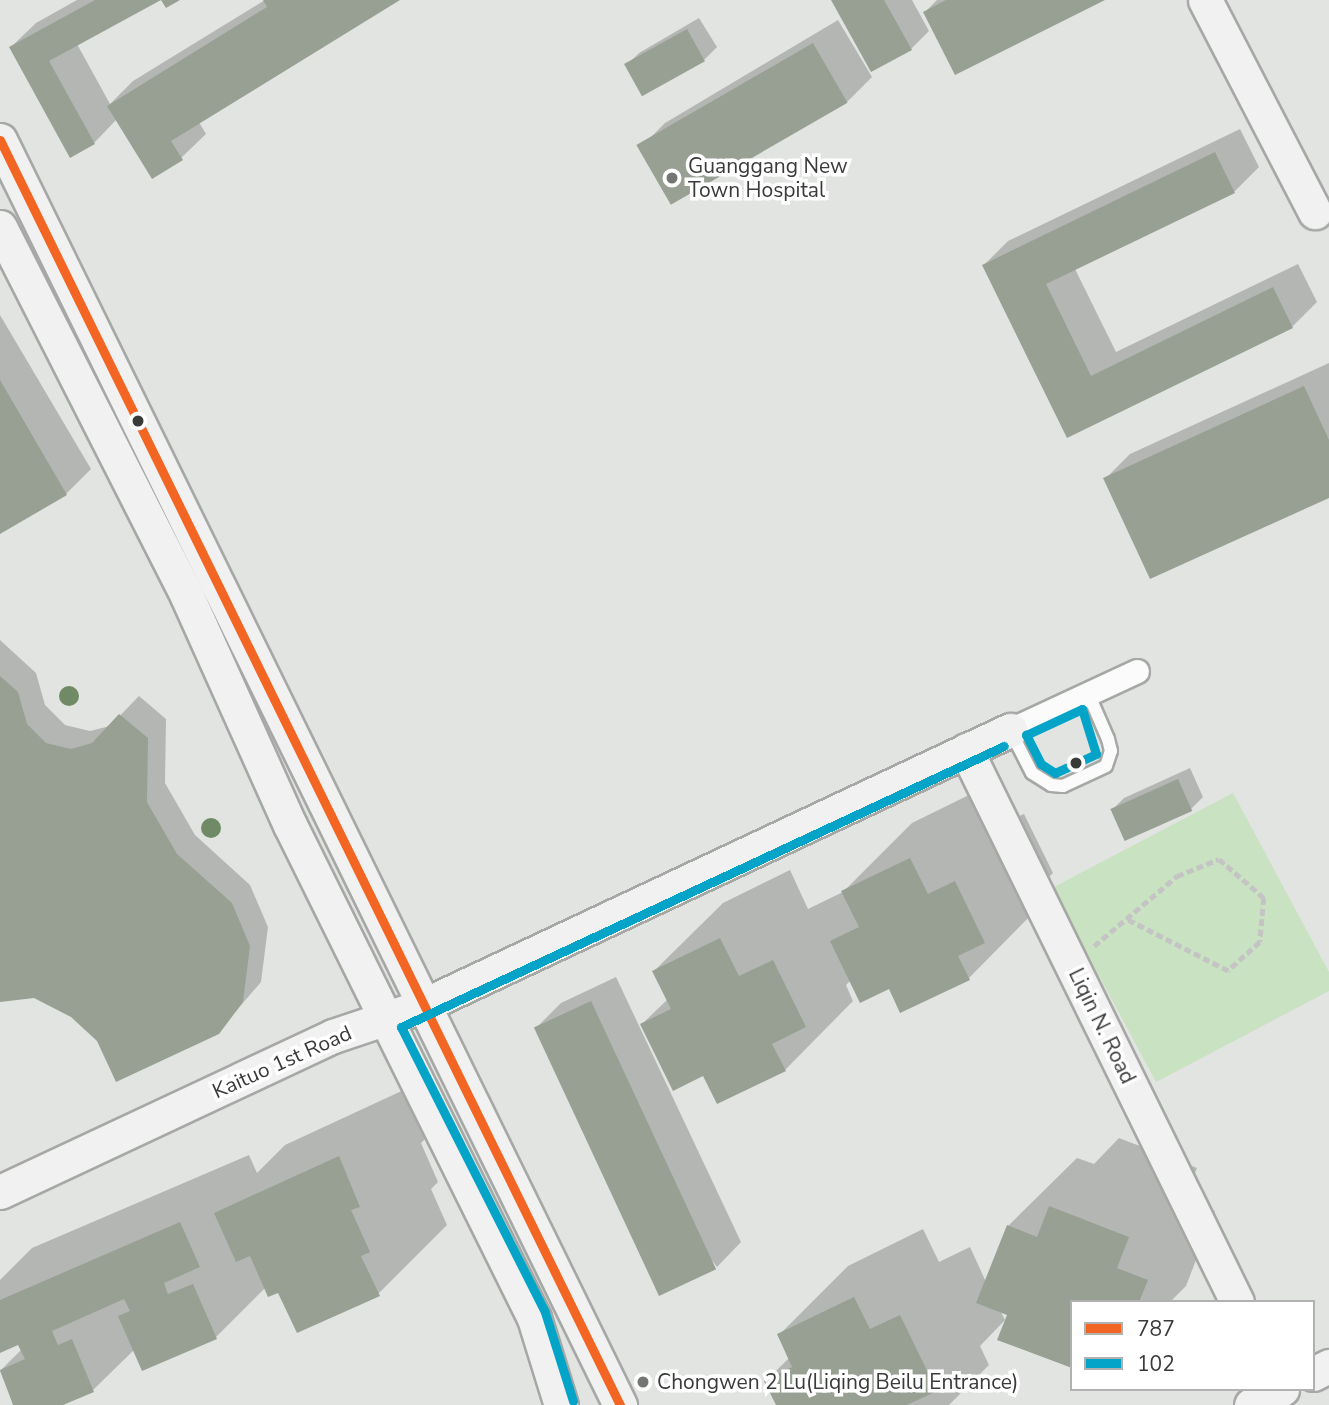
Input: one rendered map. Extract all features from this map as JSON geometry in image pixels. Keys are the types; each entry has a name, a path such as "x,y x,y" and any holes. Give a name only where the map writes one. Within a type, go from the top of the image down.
{"main road":[{"path":"1205,0 1315,212"},
{"path":"0,140 617,1403"},
{"path":"0,227 187,596 384,1020 534,1318 561,1405"},
{"name":"Kaituo 1st Road","path":"0,1192 333,1036 422,1006 1010,730"},
{"name":"Liqin N. Road","path":"966,750 1236,1300"}],"street":[{"name":"Kaituo 1st Road","path":"1010,730 1137,671"}],"lane":[{"path":"1010,730 1032,773 1051,785 1063,786 1106,766 1111,751 1088,694"}],"path":[{"path":"1072,965 1126,919 1177,876 1220,859 1264,898 1260,942 1228,971 1126,919"}],"green space":[{"path":"1233,793 1329,972 1329,991 1156,1082 1052,888"}],"building":[{"path":"95,0 161,0 49,61 95,144 70,158 9,47"},
{"path":"161,0 180,0 166,8"},
{"path":"263,0 400,0 171,141 183,160 152,179 107,106 267,7"},
{"path":"831,0 884,0 912,50 871,72"},
{"path":"946,0 1105,0 955,75 923,12"},
{"path":"687,29 705,61 642,96 624,64"},
{"path":"813,43 848,103 671,205 636,145"},
{"path":"1215,152 1235,193 1046,284 1091,376 1273,287 1293,328 1067,438 982,265"},
{"path":"0,380 67,495 0,534"},
{"path":"1304,386 1329,440 1329,498 1150,579 1103,478"},
{"path":"0,676 18,692 27,724 46,743 71,749 92,743 119,714 148,738 147,802 177,854 232,903 250,946 243,1002 219,1034 116,1082 97,1041 71,1017 34,998 0,1002"},
{"path":"1178,779 1192,811 1125,841 1110,809"},
{"path":"910,858 928,894 955,881 985,943 958,956 970,980 900,1013 889,989 860,1003 830,941 859,927 841,891"},
{"path":"720,938 739,976 773,960 806,1027 772,1044 786,1071 717,1104 703,1076 673,1091 640,1024 671,1009 652,971"},
{"path":"591,1001 716,1269 659,1296 534,1028"},
{"path":"339,1156 360,1207 351,1210 370,1252 361,1256 380,1296 297,1333 278,1293 268,1297 250,1256 236,1262 214,1213"},
{"path":"1049,1206 1129,1237 1117,1268 1148,1280 1140,1300 1070,1300 1070,1367 997,1340 1007,1315 976,1303 1007,1225 1037,1237"},
{"path":"180,1222 200,1267 164,1283 168,1294 193,1284 217,1339 142,1371 118,1316 130,1311 124,1299 52,1331 58,1345 72,1339 94,1392 63,1405 13,1405 0,1370 25,1359 18,1345 0,1353 0,1300"},
{"path":"854,1297 870,1329 900,1315 937,1391 907,1405 776,1405 764,1381 792,1367 777,1334"}],"transit line":[{"name":"787","path":"0,140 620,1405"},
{"name":"102","path":"1082,709 1096,754 1055,773 1041,764 1026,735 1082,709"},
{"name":"102","path":"573,1401 545,1312 401,1027 1004,746"}],"place":[{"name":"Guanggang New Town Hospital","path":"672,178"},
{"name":"Chongwen 2 Lu(Liqing Beilu Entrance)","path":"643,1382"}]}
